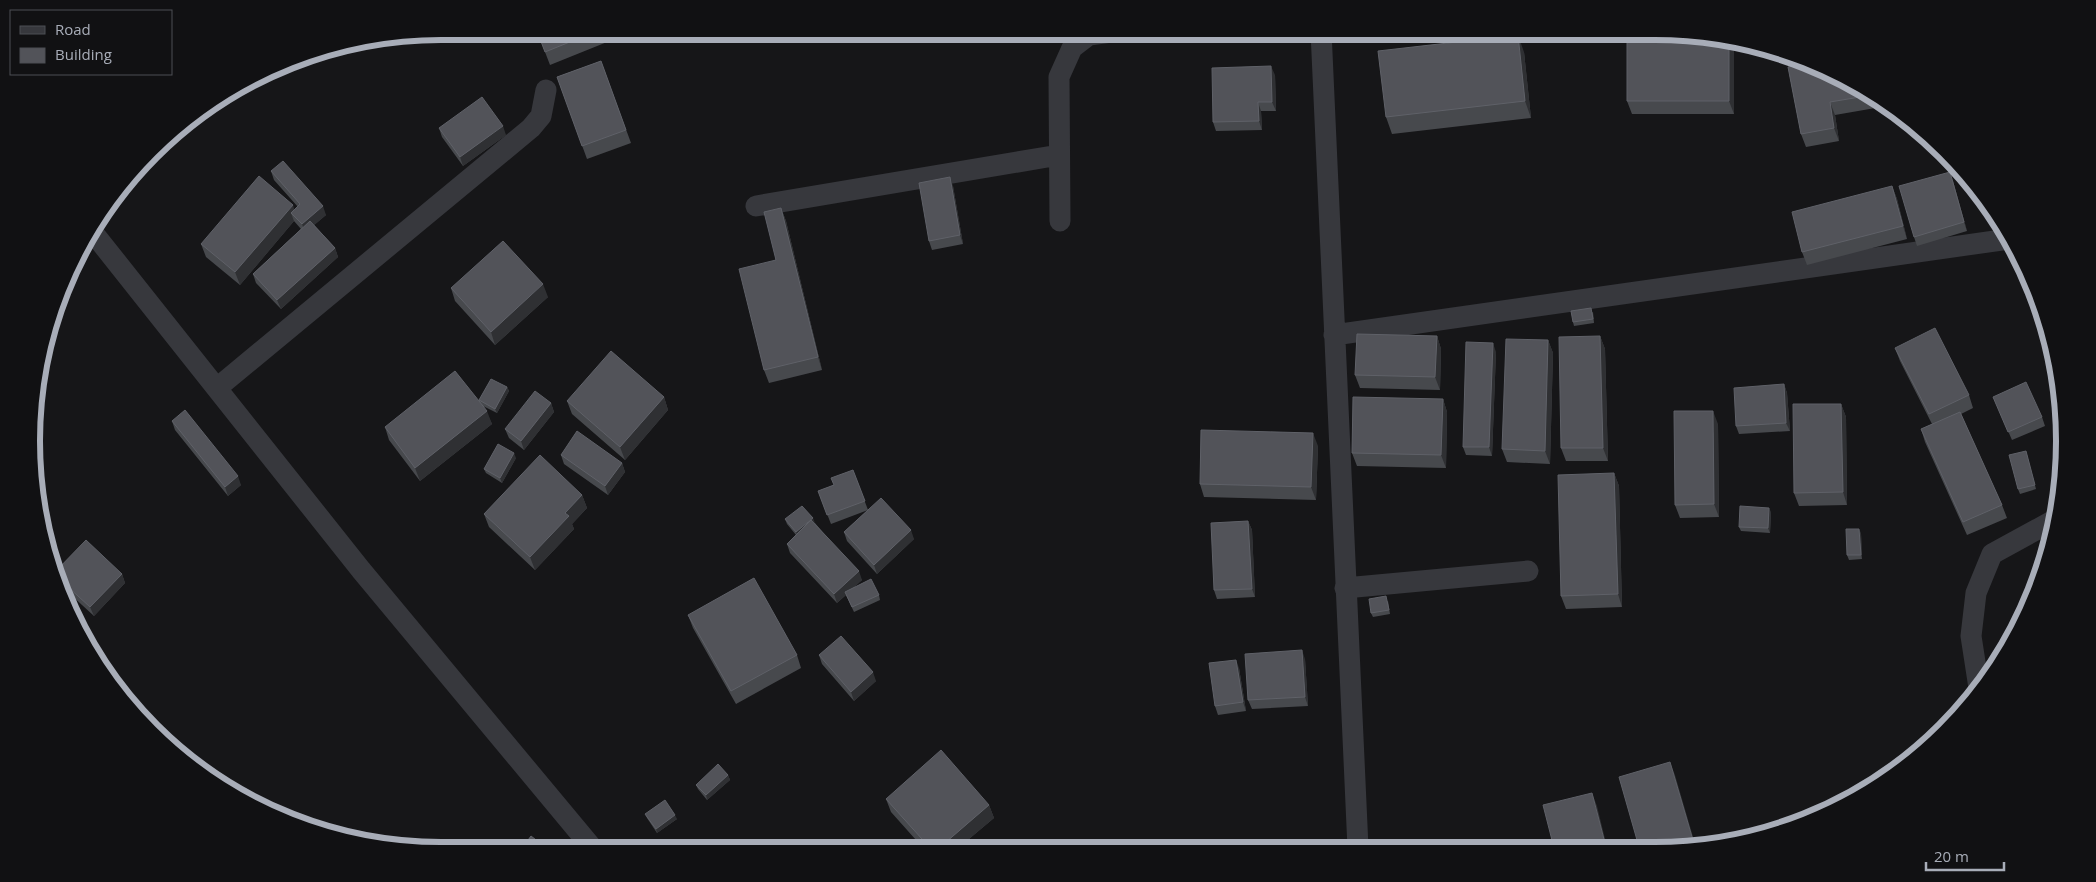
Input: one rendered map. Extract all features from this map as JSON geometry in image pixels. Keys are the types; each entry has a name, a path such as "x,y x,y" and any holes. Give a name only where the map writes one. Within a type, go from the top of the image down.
{"street":[{"path":"1060,222 1059,77 1072,48 1083,40"},
{"path":"1321,40 1358,842"},
{"path":"217,388 531,128 541,116 546,90"},
{"path":"756,206 1060,155"},
{"path":"96,237 361,570 587,842"},
{"path":"1334,335 2001,240"},
{"path":"1978,679 1971,636 1976,593 1992,554 2047,524"},
{"path":"1345,588 1528,571"}],"building":[{"path":"540,40 575,40 545,52"},
{"path":"1474,40 1519,40 1525,101 1386,117 1378,51"},
{"path":"1627,40 1681,41 1729,47 1729,101 1627,101"},
{"path":"601,61 626,130 582,146 557,77"},
{"path":"1271,66 1272,102 1258,102 1259,121 1213,122 1212,68"},
{"path":"1795,66 1832,81 1861,97 1830,102 1834,128 1801,134 1788,67"},
{"path":"482,97 503,126 460,157 439,128"},
{"path":"283,161 323,206 302,224 291,213 300,204 271,171"},
{"path":"1950,172 1964,222 1914,237 1899,186"},
{"path":"259,176 293,205 235,272 201,244"},
{"path":"950,177 960,235 929,241 919,183"},
{"path":"1892,186 1903,226 1802,252 1792,212"},
{"path":"781,208 818,357 764,370 739,269 776,260 764,212"},
{"path":"310,221 335,248 277,300 253,274"},
{"path":"503,241 543,284 491,332 451,288"},
{"path":"1591,308 1593,319 1573,322 1571,311"},
{"path":"1935,328 1969,395 1929,414 1895,348"},
{"path":"1357,334 1437,336 1435,377 1355,375"},
{"path":"1600,336 1603,448 1561,448 1559,337"},
{"path":"1506,339 1548,340 1545,451 1502,449"},
{"path":"1466,342 1493,343 1489,447 1463,447"},
{"path":"611,351 664,397 620,447 567,401"},
{"path":"455,371 487,411 415,468 385,427"},
{"path":"491,379 507,387 495,409 479,400"},
{"path":"2026,382 2042,417 2008,432 1993,397"},
{"path":"1784,384 1786,423 1736,426 1734,388"},
{"path":"535,391 551,403 521,441 505,429"},
{"path":"1353,397 1443,399 1441,455 1352,453"},
{"path":"1793,404 1841,404 1843,492 1794,493"},
{"path":"185,410 238,476 225,487 172,421"},
{"path":"1674,411 1713,411 1714,504 1675,505"},
{"path":"1960,412 2002,505 1963,522 1921,429"},
{"path":"1201,430 1313,433 1311,487 1200,484"},
{"path":"577,431 622,463 605,486 561,455"},
{"path":"498,444 514,453 500,478 484,469"},
{"path":"2026,451 2035,485 2018,489 2009,455"},
{"path":"540,455 582,495 565,513 569,516 530,557 484,514"},
{"path":"853,470 865,501 827,515 818,491 834,485 831,478"},
{"path":"1614,473 1618,594 1561,596 1558,475"},
{"path":"881,498 911,530 874,565 844,532"},
{"path":"802,506 813,518 796,532 785,519"},
{"path":"1740,506 1769,508 1768,528 1739,527"},
{"path":"811,520 859,571 834,594 787,544"},
{"path":"1248,521 1252,589 1214,590 1211,523"},
{"path":"1846,529 1859,529 1861,555 1847,555"},
{"path":"86,540 122,574 90,607 68,587 60,567"},
{"path":"754,578 797,655 731,691 688,615"},
{"path":"871,579 879,595 852,607 845,592"},
{"path":"1386,596 1389,610 1371,613 1369,599"},
{"path":"841,636 873,672 851,692 819,655"},
{"path":"1302,650 1305,697 1248,700 1245,654"},
{"path":"1236,660 1243,702 1215,706 1209,663"},
{"path":"941,750 989,805 946,842 925,842 886,799"},
{"path":"1670,762 1693,840 1638,842 1619,777"},
{"path":"718,764 728,775 706,795 696,785"},
{"path":"1592,793 1605,842 1552,842 1543,805"},
{"path":"665,800 675,815 656,829 645,814"},
{"path":"531,836 539,842 527,842"}]}
